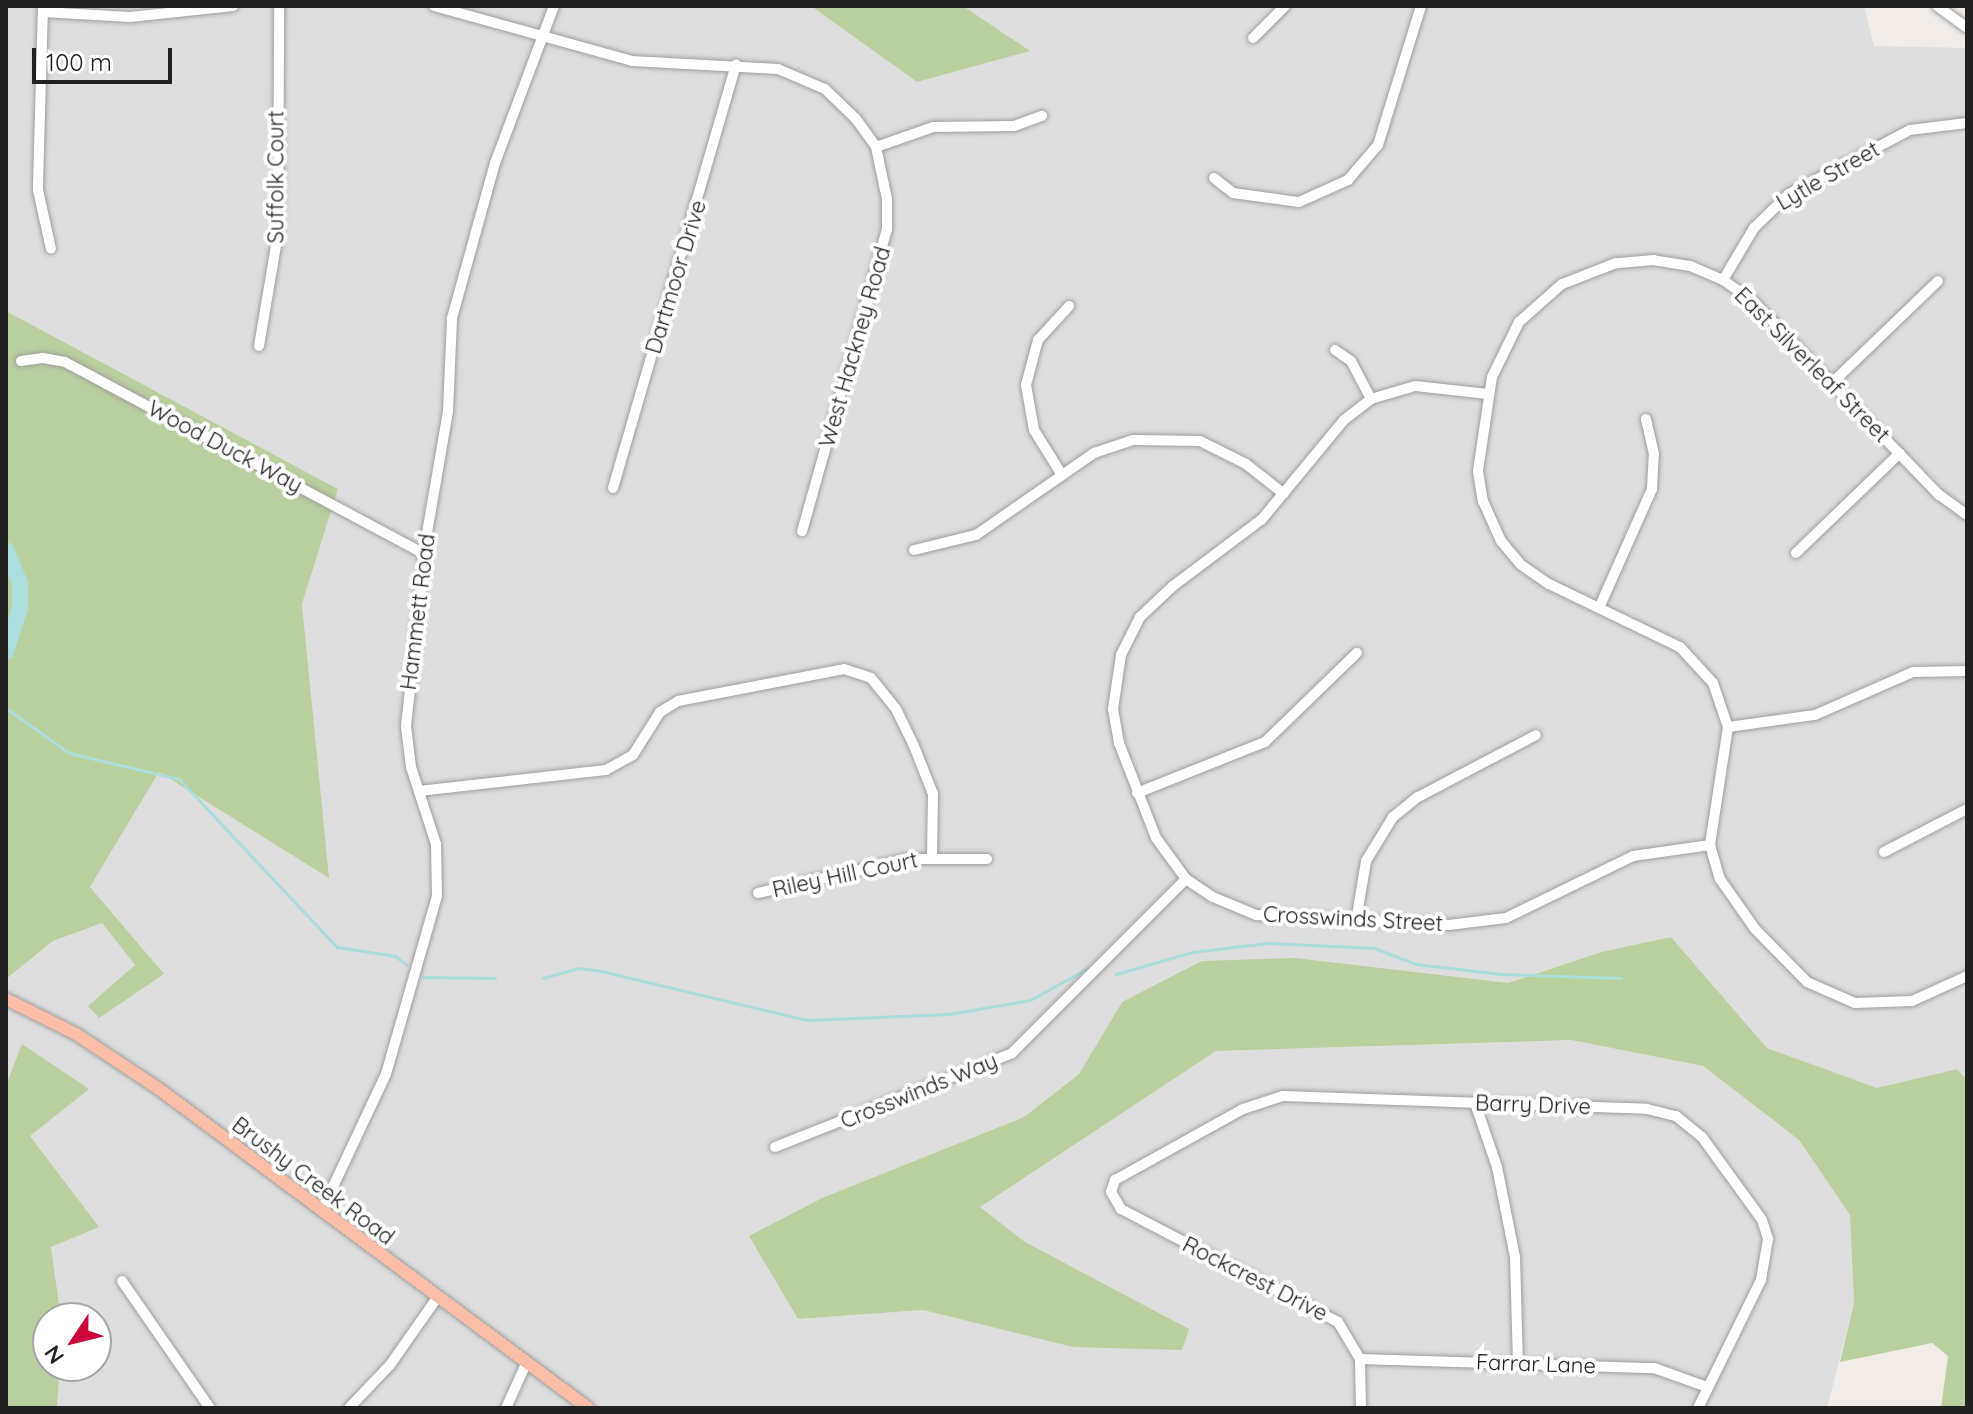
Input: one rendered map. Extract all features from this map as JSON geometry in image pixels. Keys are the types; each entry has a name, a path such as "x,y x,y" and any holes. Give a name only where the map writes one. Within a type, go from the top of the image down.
{"main road":[{"name":"Brushy Creek Road","path":"6,999 76,1034 159,1089 588,1408"}],"street":[{"path":"51,249 38,190 43,9 130,17 233,6"},
{"name":"Suffolk Court","path":"259,346 278,234 279,6"},
{"name":"West Hackney Road","path":"434,6 632,61 778,69 817,84 847,108 876,147 887,199 885,240 802,531"},
{"name":"Hammett Road","path":"322,1210 386,1074 435,908 438,854 419,791 406,726 424,554 448,411 455,307 495,163 554,6"},
{"path":"1253,38 1285,6"},
{"path":"1214,178 1233,193 1299,202 1348,180 1378,145 1421,6"},
{"path":"1937,6 1967,28"},
{"name":"Dartmoor Drive","path":"613,488 736,65"},
{"path":"876,147 933,127 1014,126 1042,116"},
{"name":"Lytle Street","path":"1723,280 1754,228 1789,194 1910,130 1967,123"},
{"name":"East Silverleaf Street","path":"1728,727 1713,683 1692,656 1667,639 1530,572 1494,529 1478,471 1488,394 1498,360 1519,322 1546,295 1580,274 1616,263 1654,260 1690,266 1723,280 1753,301 1900,453 1967,515"},
{"path":"1832,383 1938,281"},
{"path":"1062,475 1034,430 1026,385 1038,340 1069,306"},
{"path":"1335,350 1351,361 1371,399"},
{"name":"Wood Duck Way","path":"21,361 65,362 424,554"},
{"name":"Crosswinds Street","path":"1488,394 1415,386 1371,399 1344,420 1284,494 1249,530 1158,598 1127,638 1116,673 1113,709 1137,793 1156,838 1186,879 1213,897 1256,915 1356,921 1490,923 1633,856 1710,845"},
{"path":"1599,608 1652,489 1654,454 1646,419"},
{"path":"914,550 976,535 1062,475 1118,443 1178,437 1224,451 1284,494"},
{"path":"1796,553 1900,453"},
{"path":"1137,793 1265,742 1357,653"},
{"path":"419,791 606,770 633,755 660,712 678,701 844,669 871,678 896,709 914,746 933,794 932,857"},
{"path":"1967,671 1913,672 1815,715 1728,727 1710,845 1720,879 1755,929 1791,970 1827,994 1890,1005 1924,997 1967,976"},
{"path":"1356,921 1366,861 1393,817 1418,797 1536,735"},
{"path":"1884,852 1967,809"},
{"name":"Riley Hill Court","path":"758,893 932,857 987,859"},
{"name":"Crosswinds Way","path":"775,1147 1012,1053 1186,879"},
{"name":"Barry Drive","path":"1132,1215 1111,1192 1115,1180 1256,1103 1307,1095 1647,1109 1676,1116 1696,1130 1762,1220 1768,1239 1761,1280 1698,1408"},
{"path":"1475,1103 1497,1167 1515,1257 1518,1363"},
{"name":"Rockcrest Drive","path":"1132,1215 1332,1318 1351,1337 1360,1359"},
{"path":"122,1281 210,1408"},
{"path":"349,1408 390,1365 437,1298"},
{"path":"1360,1359 1361,1408"},
{"name":"Farrar Lane","path":"1360,1359 1654,1368 1707,1387"},
{"path":"506,1408 526,1364"}],"shaded area":[{"path":"6,6 811,6 917,82 1029,51 963,6 1864,6 1874,46 1967,48 1967,1080 1957,1069 1877,1089 1767,1048 1671,937 1601,952 1508,983 1407,973 1122,1002 1079,1074 1024,1117 822,1198 750,1236 798,1319 923,1310 1073,1347 1025,1242 980,1207 1216,1051 1571,1040 1703,1066 1799,1140 1850,1215 1854,1303 1827,1408 57,1408 59,1382 112,1382 112,1302 59,1302 51,1247 98,1226 30,1136 23,1044 6,1085 6,979 53,941 102,923 135,965 88,1006 164,975 90,887 159,772 328,877 302,604 338,489 6,311"}],"green space":[{"path":"811,6 963,6 1030,51 917,82"},
{"path":"6,311 338,489 302,604 329,878 159,772 90,887 164,974 99,1018 88,1006 135,965 102,923 53,941 6,979"},
{"path":"1671,937 1767,1048 1877,1088 1957,1069 1967,1080 1967,1408 1941,1408 1948,1356 1932,1343 1840,1362 1854,1303 1850,1215 1799,1140 1703,1066 1571,1040 1216,1051 980,1207 1025,1242 1189,1329 1182,1350 1073,1347 923,1310 798,1319 749,1236 822,1198 1024,1117 1079,1074 1122,1002 1202,961 1295,958 1508,983 1601,952"},
{"path":"22,1044 89,1089 30,1136 99,1227 51,1247 59,1302 32,1302 32,1382 59,1382 57,1408 6,1408 6,1085"}],"waterway":[{"path":"6,550 20,583 20,608 6,652"},
{"path":"6,708 69,753 179,779 337,947 395,956 407,965"},
{"path":"1116,974 1192,952 1267,943 1374,948 1416,964 1500,974 1621,978"},
{"path":"543,978 578,968 601,971 806,1020 949,1014 1030,1000 1088,968"},
{"path":"423,977 495,978"}]}
